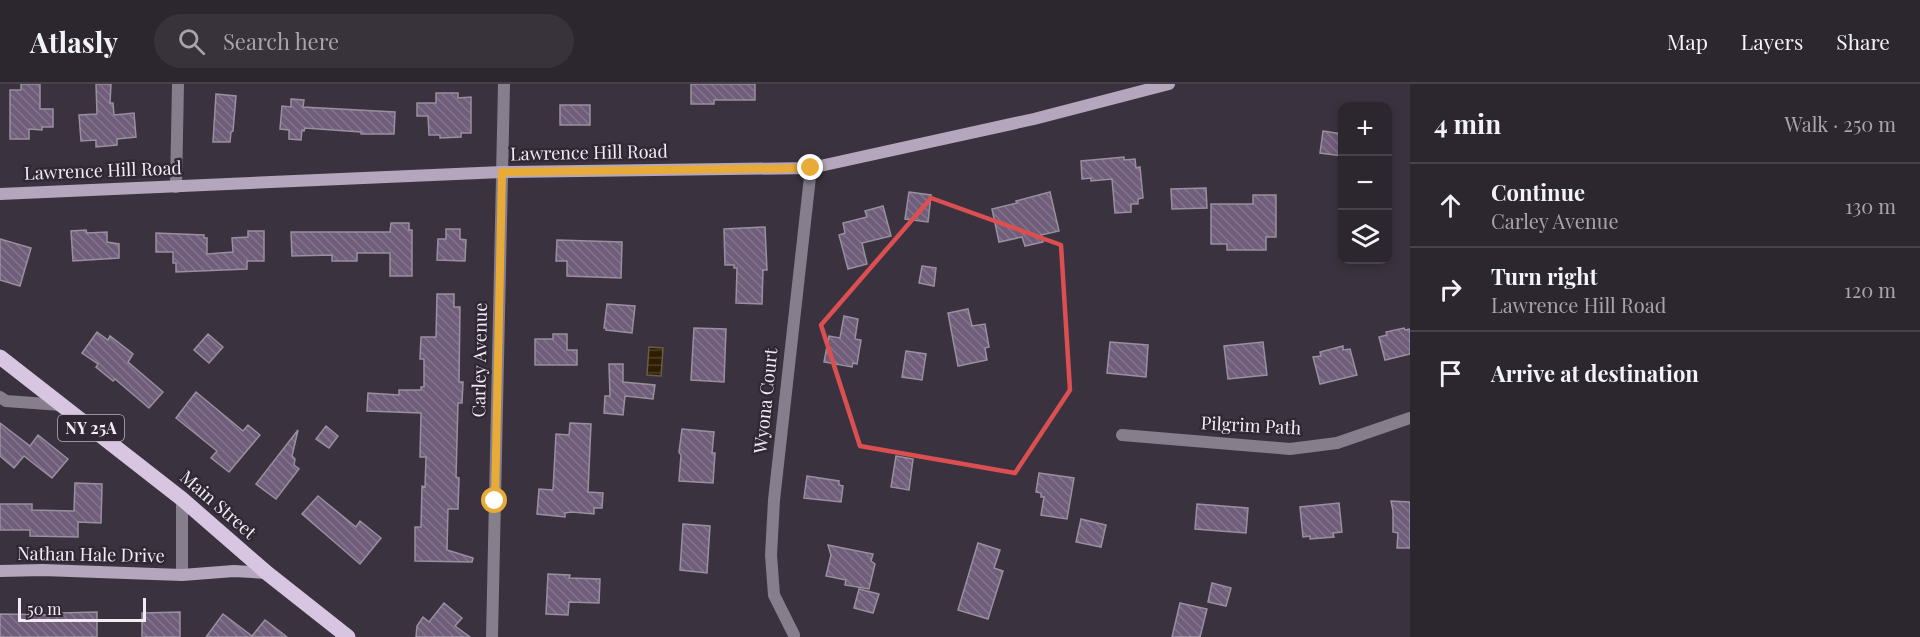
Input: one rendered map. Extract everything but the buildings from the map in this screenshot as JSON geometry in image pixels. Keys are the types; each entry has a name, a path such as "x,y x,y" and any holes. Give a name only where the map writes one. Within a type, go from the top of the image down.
{"main road":[{"name":"Lawrence Hill Road","path":"0,194 502,172 811,168 1034,119 1169,84"},
{"name":"Main Street","path":"0,357 182,499 267,573 348,637"},
{"name":"Nathan Hale Drive","path":"0,571 43,570 182,575 234,571 267,573"}],"street":[{"path":"176,187 178,84"},
{"name":"Carley Avenue","path":"492,637 504,84"},
{"name":"Wyona Court","path":"794,635 774,595 771,555 774,500 811,168"},
{"path":"0,397 6,402 61,405"},
{"name":"Pilgrim Path","path":"1122,435 1290,449 1337,443 1410,418"},
{"name":"Nathan Hale Drive","path":"182,499 182,575"}],"highlighted area":[{"path":"931,198 1061,245 1070,390 1015,473 860,446 821,325"}],"shaded area":[{"path":"649,347 663,348 661,376 647,375"}],"route":[{"path":"495,501 502,172 811,168"}]}
